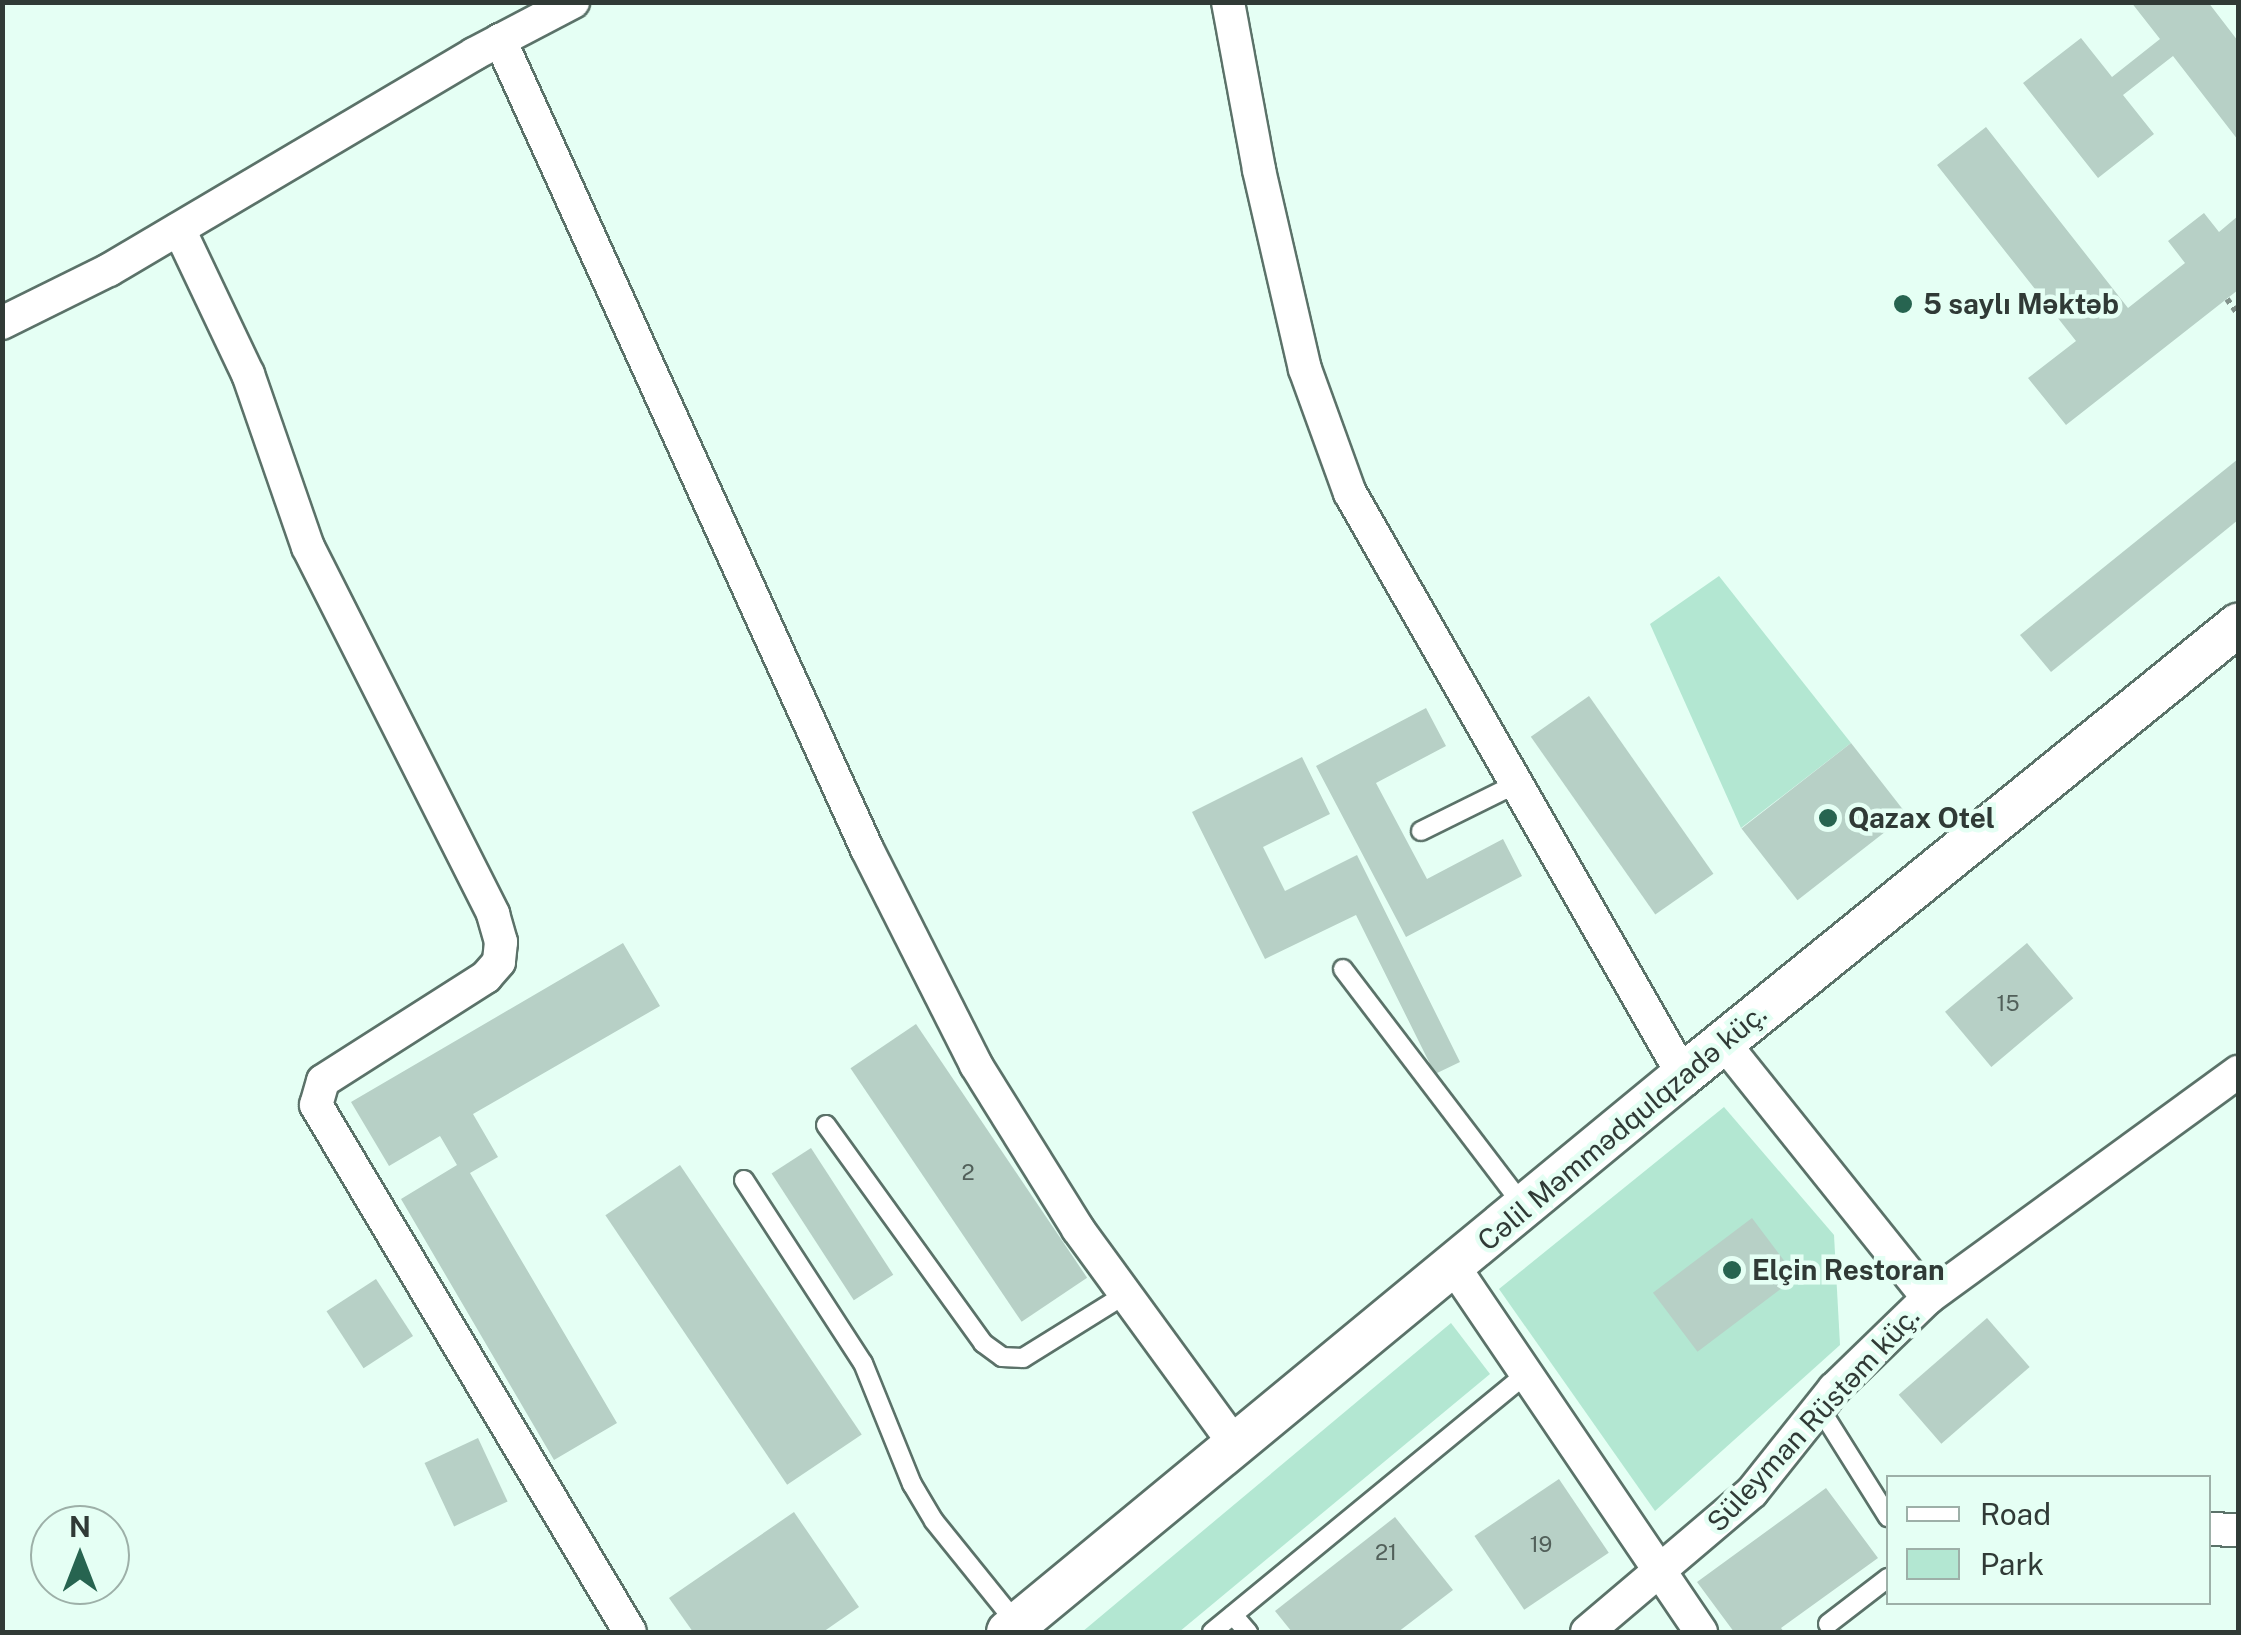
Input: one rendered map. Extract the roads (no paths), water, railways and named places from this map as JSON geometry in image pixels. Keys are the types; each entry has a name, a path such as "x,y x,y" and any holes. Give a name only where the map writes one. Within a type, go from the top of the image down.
{"street":[{"path":"2,323 109,270 500,40 573,2"},
{"path":"1238,7 1264,188 1305,369 1326,434 1374,540 1683,1075"},
{"path":"500,40 876,865 976,1065 1078,1229 1236,1446"},
{"path":"179,228 248,374 308,547 493,914 501,942 499,962 486,977 323,1080 316,1105 630,1632"},
{"name":"Cəlil Məmmədqulqzadə küç.","path":"1013,1628 1723,1042 2238,625"},
{"path":"1723,1042 1928,1298"},
{"name":"Süleyman Rüstəm küç.","path":"1588,1632 1752,1492 1819,1408 1928,1298 2238,1072"},
{"path":"1454,1267 1701,1632"},
{"path":"2211,1530 2238,1530"}],"lane":[{"path":"1421,831 1516,784"},
{"path":"1343,969 1524,1208"},
{"path":"826,1125 983,1343 1002,1357 1023,1358 1126,1294"},
{"path":"744,1180 863,1364 894,1445 934,1521 1013,1628"},
{"path":"1212,1632 1526,1374"},
{"path":"1819,1408 1886,1514"},
{"path":"1828,1624 1886,1580"},
{"path":"1233,1615 1248,1632"}],"place":[{"name":"5 saylı Məktəb","path":"1903,304"},
{"name":"Qazax Otel","path":"1828,818"},
{"name":"Elçin Restoran","path":"1732,1270"}]}
